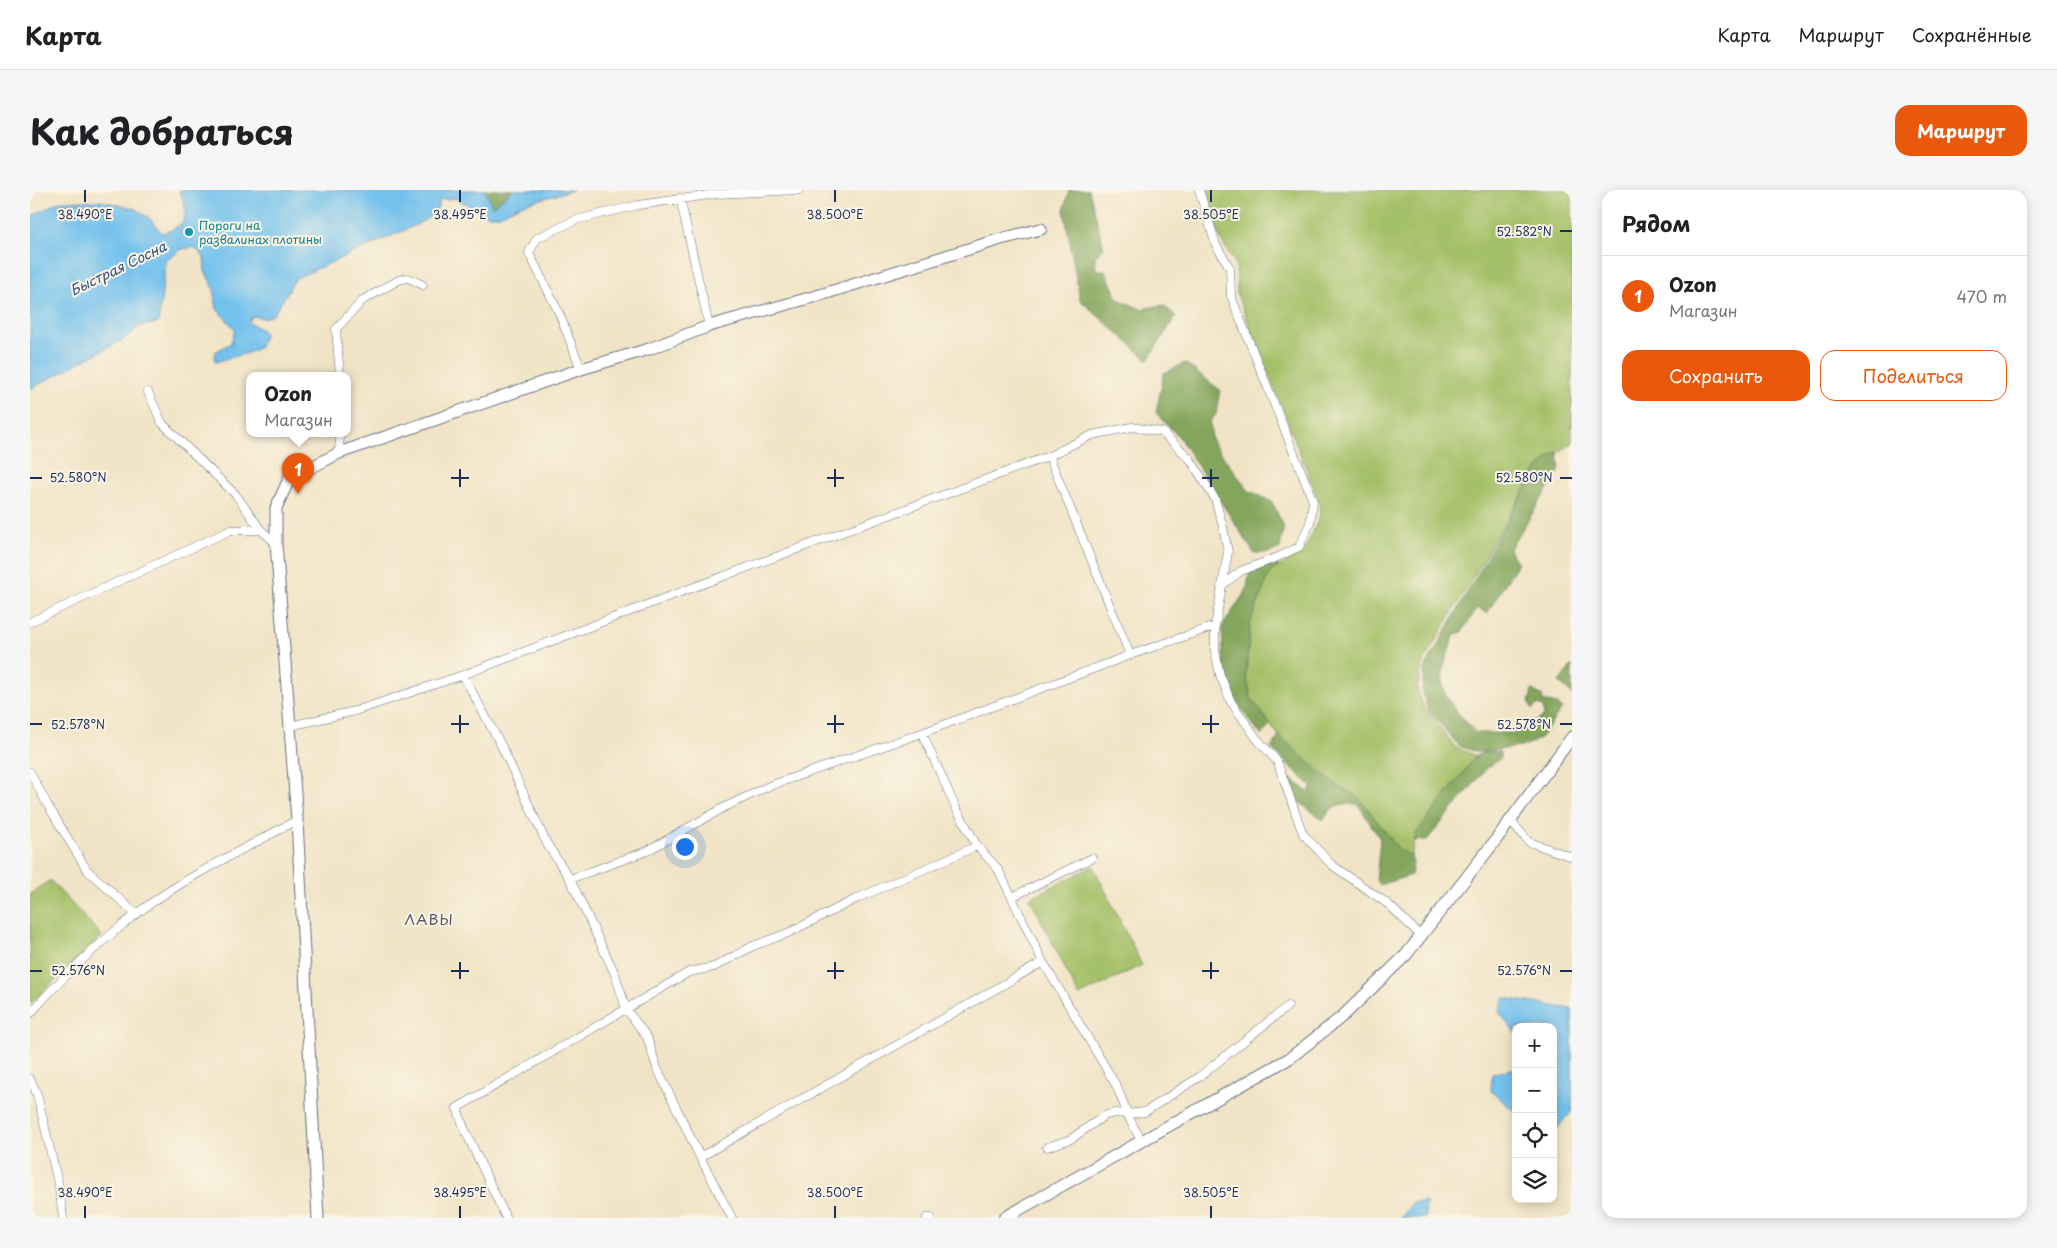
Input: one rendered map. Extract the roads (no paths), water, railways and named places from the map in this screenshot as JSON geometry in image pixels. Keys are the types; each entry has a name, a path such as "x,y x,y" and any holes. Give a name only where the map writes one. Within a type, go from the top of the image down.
{"street":[{"path":"581,369 559,312 529,253 537,238 576,220 638,205 680,198 799,190"},
{"path":"1199,190 1216,245 1230,268 1232,296 1313,501 1310,523 1299,547 1241,571 1221,586"},
{"path":"680,198 709,326"},
{"path":"318,1218 297,820 276,543 276,508 289,479 339,453 581,369 649,349 709,326 820,295 1001,238 1041,228"},
{"path":"340,372 336,329 362,300 399,280 408,278 423,286"},
{"path":"148,392 162,423 236,495 261,530 276,543"},
{"path":"290,726 355,711 463,675 670,596 1050,456 1092,435 1132,427 1162,432 1190,459 1214,499 1223,527 1228,552 1215,626 1215,651 1220,675 1231,702 1257,740 1277,761 1303,834 1332,865 1388,904 1422,936"},
{"path":"339,453 340,437"},
{"path":"1050,456 1130,655"},
{"path":"30,622 231,530 261,530"},
{"path":"570,879 647,851 725,807 769,786 922,733 1130,655 1215,626"},
{"path":"463,675 502,747 547,844 570,879 615,974 626,1009 647,1037 657,1068 732,1218"},
{"path":"922,733 955,806 977,846 998,869 1043,962 1116,1087 1127,1114 1142,1142"},
{"path":"1004,1218 1290,1058 1344,1015 1406,955 1422,936 1511,821 1572,736"},
{"path":"30,772 46,804 87,870 136,914"},
{"path":"30,1014 66,975 136,914 192,878 297,820"},
{"path":"1511,821 1529,842 1572,857"},
{"path":"506,1218 464,1128 457,1108 689,972 714,967 753,946 788,933 858,898 977,846"},
{"path":"1012,897 1092,858"},
{"path":"700,1157 1043,962"},
{"path":"1047,1147 1071,1139 1104,1116 1114,1113 1145,1112 1199,1077 1288,1006"},
{"path":"30,1079 38,1094 59,1187 63,1218"}],"water":[{"name":"Быстрая Сосна","path":"179,190 485,190 492,207 513,190 573,190 520,205 500,215 487,215 455,198 440,200 435,214 414,226 296,278 274,314 264,318 253,316 248,322 265,333 260,347 248,353 215,362 215,352 231,343 235,329 217,309 214,289 205,271 204,257 194,247 182,249 166,261 158,323 140,326 124,339 30,389 30,217 60,201 102,201 136,209 149,218 162,233 177,227 184,218 185,205"},
{"path":"1504,998 1572,1009 1572,1111 1557,1128 1557,1023 1512,1023 1512,1029 1499,1012"},
{"path":"1512,1069 1512,1109 1491,1091 1492,1074"},
{"path":"1426,1202 1425,1218 1401,1218 1412,1203"}],"place":[{"name":"Пороги на развалинах плотины","path":"189,232"},
{"name":"Ozon","path":"298,494"}],"district":[{"name":"ЛАВЫ","path":"429,918"}]}
